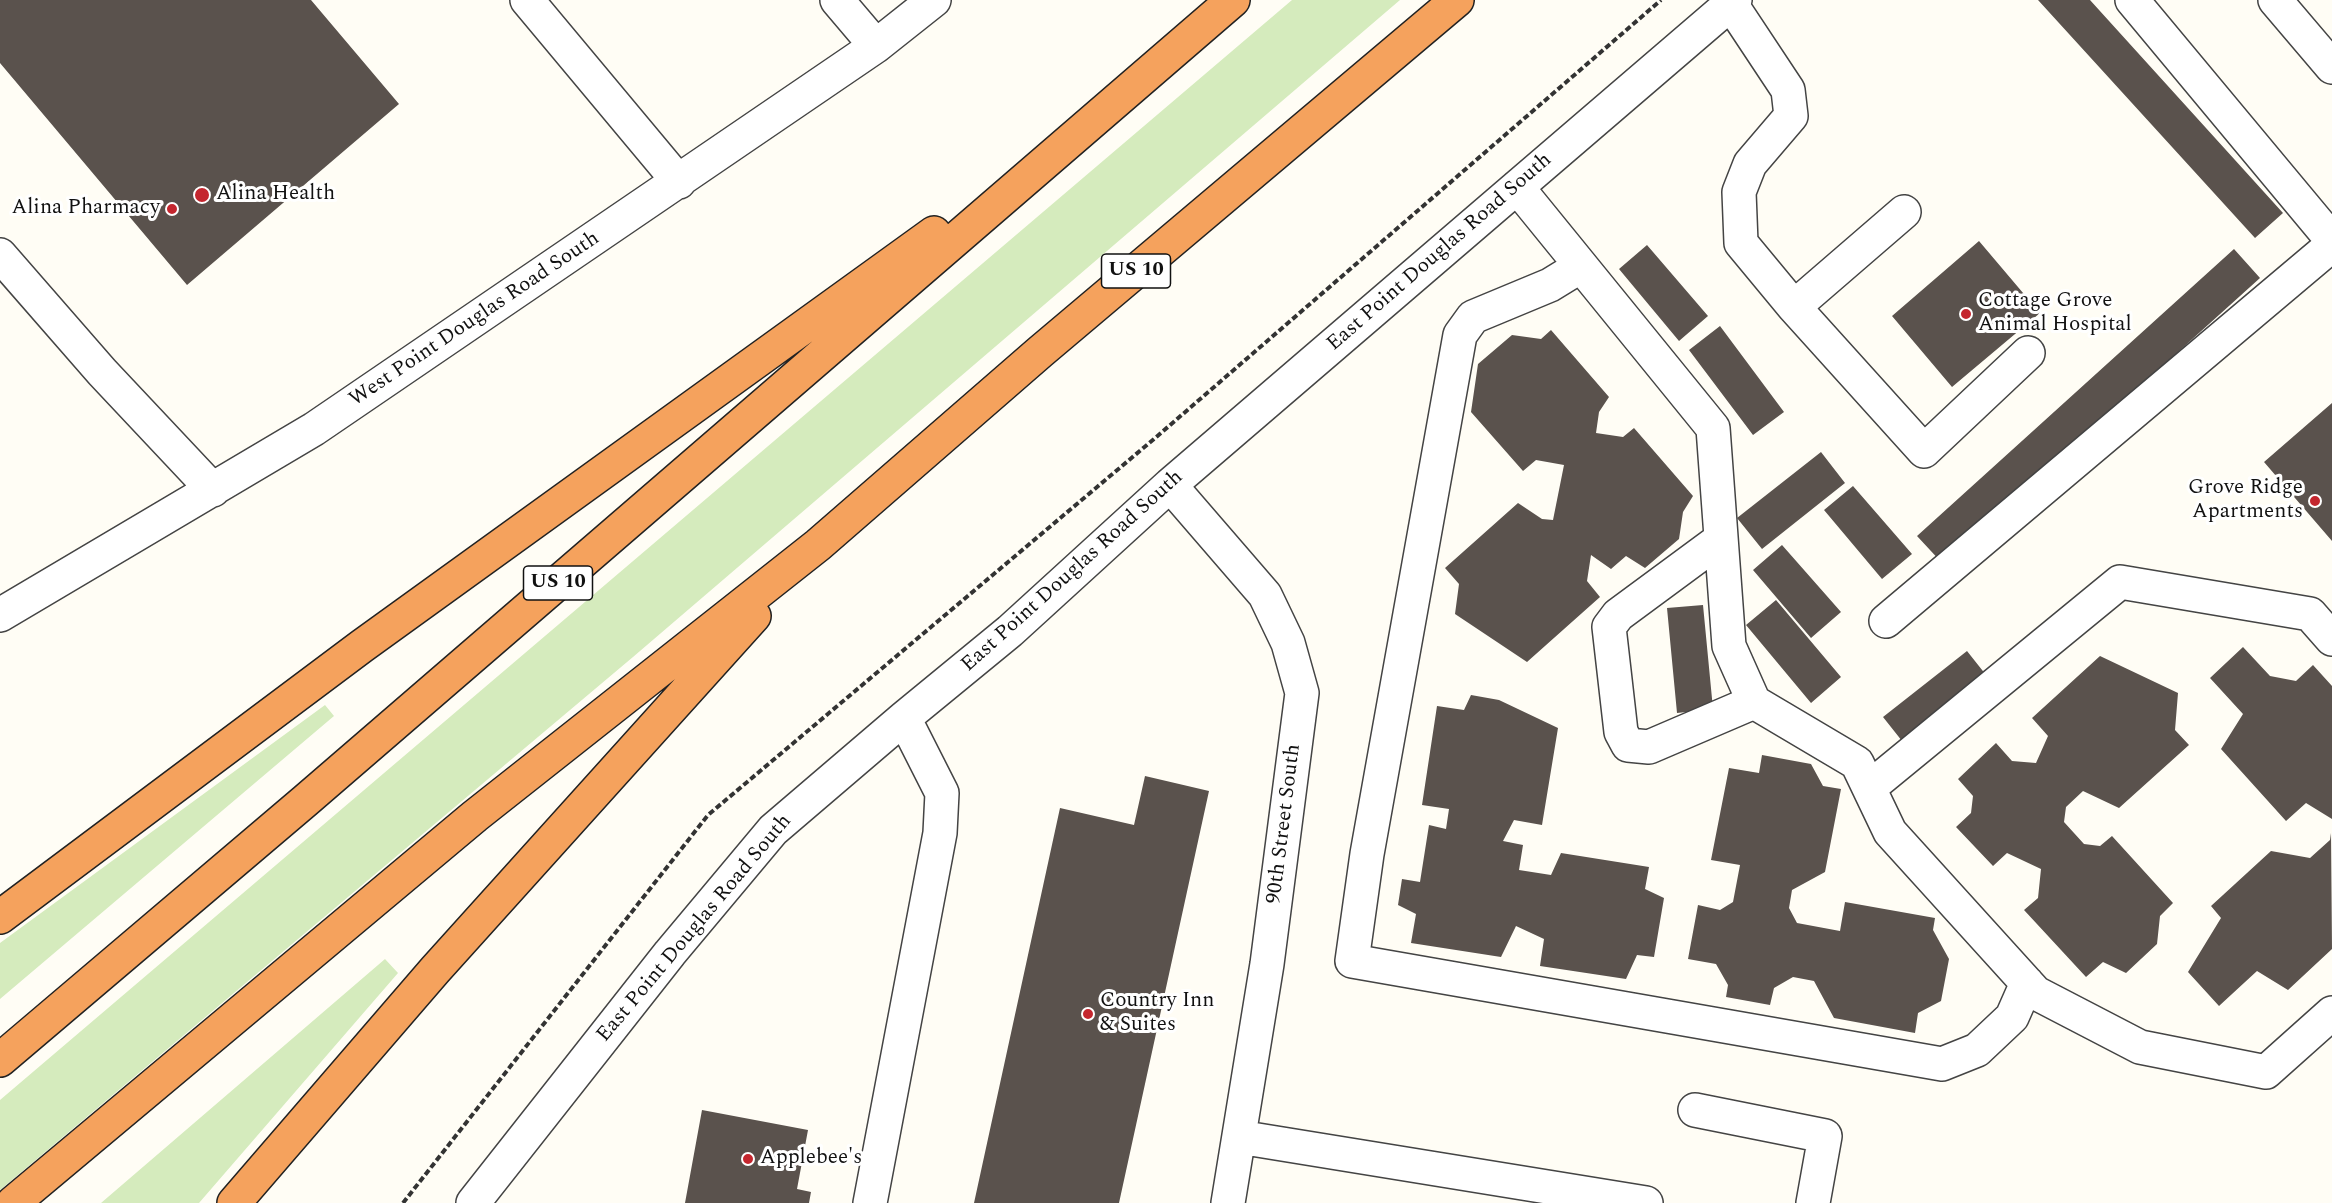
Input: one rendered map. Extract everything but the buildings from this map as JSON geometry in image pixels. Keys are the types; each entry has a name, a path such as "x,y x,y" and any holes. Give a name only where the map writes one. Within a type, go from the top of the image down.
{"highway":[{"name":"US 10","path":"0,1060 305,801 1233,0"},
{"name":"US 10","path":"13,1203 476,816 818,545 1031,360 1457,0"},
{"path":"0,917 362,646 1112,103"},
{"path":"234,1203 435,970 818,545"}],"street":[{"path":"526,0 679,182"},
{"path":"837,0 876,46"},
{"name":"West Point Douglas Road South","path":"0,615 314,429 876,46 934,0"},
{"path":"2132,0 2332,240"},
{"path":"2275,0 2332,67"},
{"path":"1733,2 1788,90 1791,116 1750,164 1739,192 1741,243 1794,307 1924,451 2028,353"},
{"name":"East Point Douglas Road South","path":"473,1203 670,953 773,830 903,718 1010,631 1170,485 1733,2"},
{"path":"1517,187 1713,428 1729,646 1754,702 1857,763 1890,832 2036,993 2140,1047 2266,1072 2332,1013"},
{"path":"1794,307 1904,212"},
{"path":"1886,621 2332,245"},
{"path":"0,255 102,372 213,490"},
{"path":"1581,266 1550,285 1473,317 1460,335 1367,854 1352,961 1942,1064 1977,1050 2012,1017 2027,983"},
{"name":"90th Street South","path":"1170,485 1265,595 1288,643 1302,693 1267,964 1228,1203"},
{"path":"1721,539 1618,615 1609,627 1621,732 1628,745 1650,747 1754,702"},
{"path":"1869,788 2120,582 2310,614 2332,639"},
{"path":"870,1203 940,833 942,794 903,718"},
{"path":"1695,1110 1825,1136 1813,1203"},
{"path":"1239,1137 1646,1203"}],"path":[{"path":"403,1203 708,815 1154,440 1661,0"}],"green space":[{"path":"1292,0 1400,0 633,657 0,1190 0,1100"},
{"path":"325,705 334,716 0,999 0,943"},
{"path":"385,959 398,973 199,1203 101,1203"}],"place":[{"name":"Alina Health","path":"202,195"},
{"name":"Alina Pharmacy","path":"172,209"},
{"name":"Cottage Grove Animal Hospital","path":"1966,314"},
{"name":"Grove Ridge Apartments","path":"2315,501"},
{"name":"Country Inn & Suites","path":"1088,1014"},
{"name":"Applebee's","path":"748,1159"}]}
